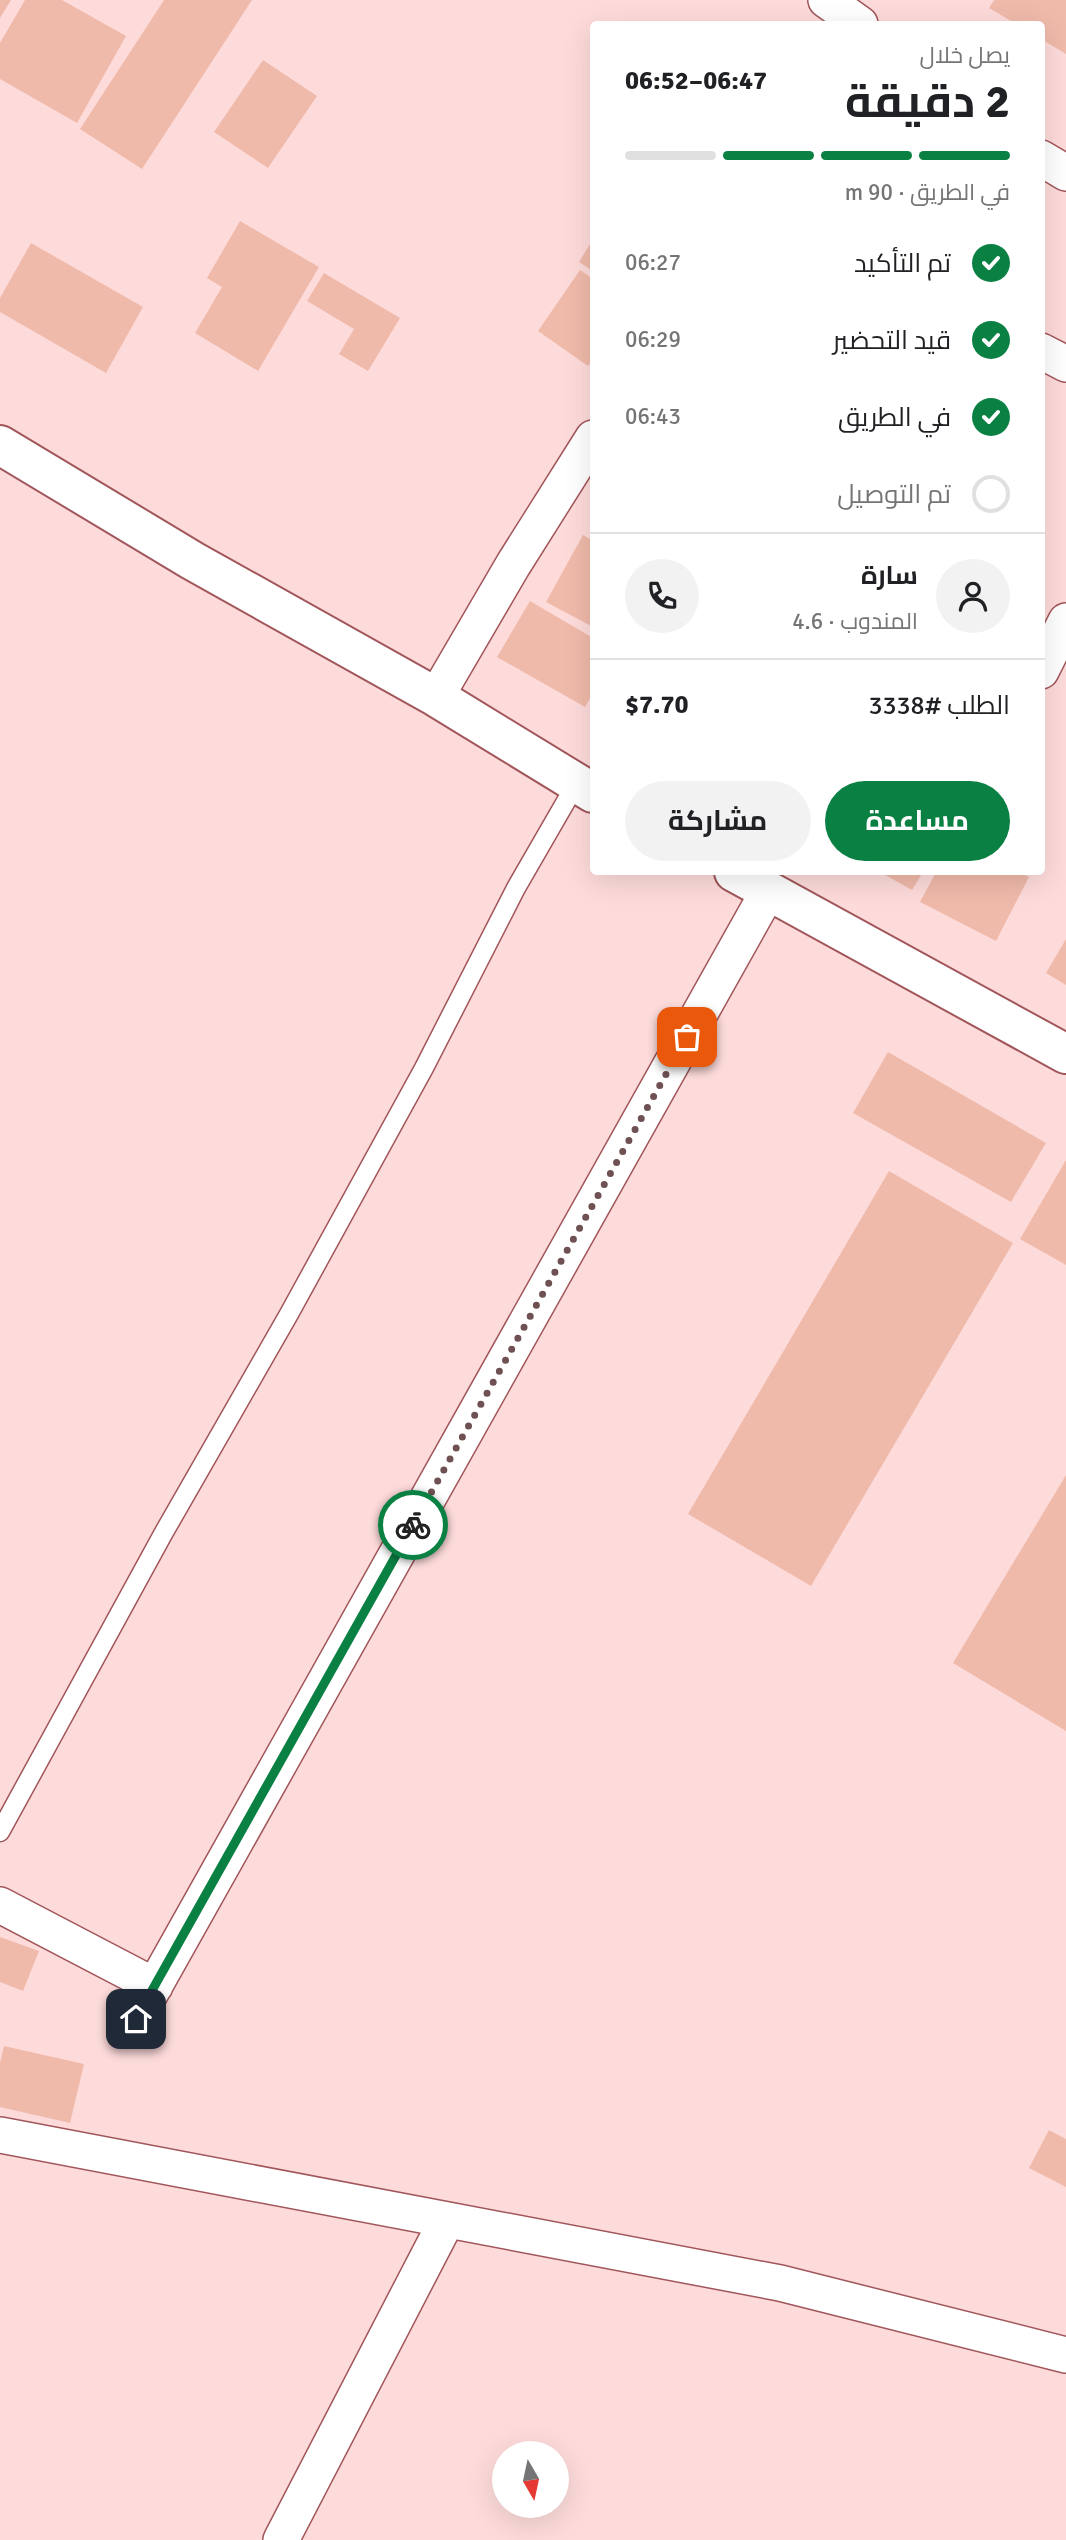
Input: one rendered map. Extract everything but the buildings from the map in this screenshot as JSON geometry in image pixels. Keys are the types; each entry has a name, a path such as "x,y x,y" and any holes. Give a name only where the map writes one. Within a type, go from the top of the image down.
{"main road":[{"path":"0,445 193,561 436,697 585,789"},
{"path":"740,875 1066,1054"}],"street":[{"path":"1045,160 1066,173"},
{"path":"1045,353 1066,364"},
{"path":"436,697 513,565 590,444"},
{"path":"1045,663 1066,621"},
{"path":"136,2019 769,890"},
{"path":"0,1905 155,1986"},
{"path":"0,2135 780,2283 1066,2355"},
{"path":"281,2540 447,2220"}],"lane":[{"path":"0,1832 424,1068 516,888 585,789"}],"way so far":[{"path":"413,1525 687,1037"}],"route":[{"path":"136,2019 413,1525"}]}
